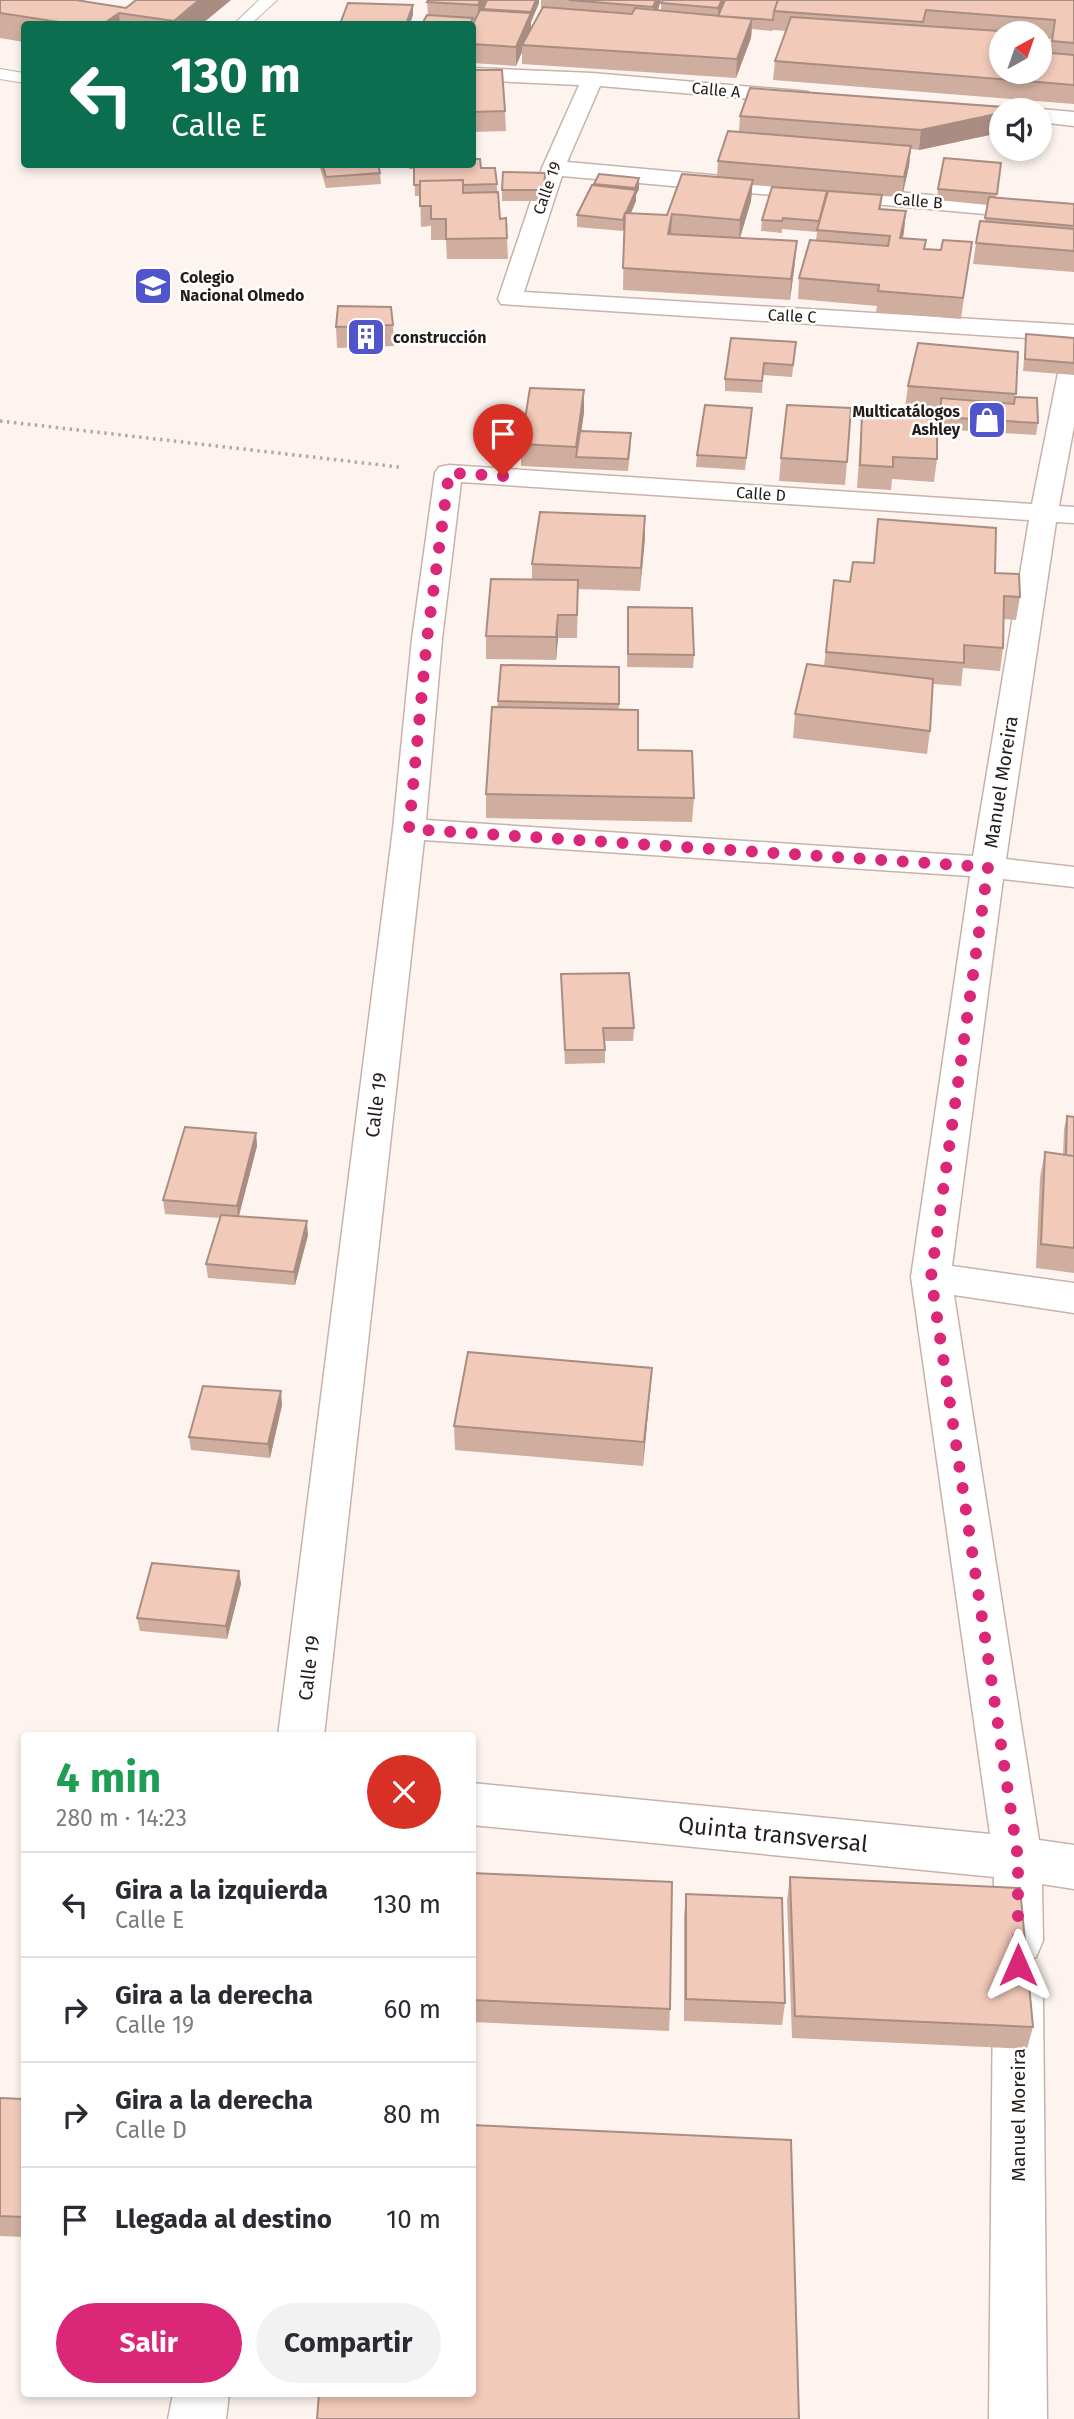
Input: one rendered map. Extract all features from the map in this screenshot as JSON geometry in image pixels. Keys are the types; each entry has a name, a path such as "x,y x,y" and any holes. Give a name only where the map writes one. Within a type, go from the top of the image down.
{"street":[{"name":"Calle A","path":"476,74 592,79 824,99"},
{"name":"Calle 19","path":"510,299 553,167 592,79"},
{"path":"1052,117 1074,119"},
{"name":"Calle B","path":"553,167 1074,215"},
{"name":"Calle C","path":"510,299 1074,333"},
{"name":"Manuel Moreira","path":"1018,2419 1018,1858 931,1277 988,867 1059,514 1074,358"},
{"name":"Calle 19","path":"301,1732 409,829 427,639 449,473"},
{"name":"Calle D","path":"449,473 1059,514"},
{"path":"409,829 988,867 1074,877"},
{"path":"931,1277 1074,1298"},
{"name":"Quinta transversal","path":"476,1804 1018,1858 1074,1867"},
{"path":"197,2419 201,2397"}],"lane":[{"path":"245,21 269,0"},
{"path":"0,74 21,78"}],"path":[{"path":"0,421 449,473"}],"building":[{"path":"0,0 76,0 126,8 136,0 199,0 174,21 119,13 107,21 52,21 0,13"},
{"path":"480,0 478,5 427,2"},
{"path":"487,0 536,0 531,12 483,9"},
{"path":"569,0 656,0 653,7"},
{"path":"663,0 722,0 718,8 661,3"},
{"path":"725,0 778,0 773,20 718,16"},
{"path":"778,0 1074,0 1074,43 1052,41 1055,20 926,10 923,22 774,11"},
{"path":"348,3 413,5 407,21 341,21"},
{"path":"543,7 632,14 635,8 752,19 737,59 522,45"},
{"path":"480,10 531,13 516,47 476,44 474,21"},
{"path":"427,15 473,18 472,21 424,21"},
{"path":"791,17 989,30 989,78 775,61"},
{"path":"1052,53 1074,55 1074,85 1052,83"},
{"path":"476,70 502,70 505,111 476,112"},
{"path":"750,88 989,106 989,116 921,130 740,116"},
{"path":"728,131 911,146 904,177 718,161"},
{"path":"944,158 1001,163 997,194 938,189"},
{"path":"476,159 480,159 481,168 495,168 497,184 463,185 463,180 420,181 420,185 414,185 414,168 476,168"},
{"path":"323,168 379,168 380,173 326,177"},
{"path":"503,172 545,173 544,190 502,190"},
{"path":"599,174 639,178 635,188 594,184"},
{"path":"682,174 753,180 740,220 672,214 668,234 797,241 791,279 623,268 625,213 667,215"},
{"path":"463,180 463,193 498,192 500,219 506,218 507,238 446,239 446,219 431,219 431,206 420,206 420,181"},
{"path":"592,185 636,190 623,220 577,215"},
{"path":"772,187 827,191 819,221 783,218 782,221 762,220"},
{"path":"828,191 882,195 879,209 906,211 900,238 926,240 924,249 941,250 943,240 972,242 963,298 878,291 879,285 799,278 810,240 888,246 890,236 817,230"},
{"path":"989,197 1074,204 1074,226 985,218"},
{"path":"980,221 1074,229 1074,251 976,243"},
{"path":"338,306 391,307 393,325 336,327"},
{"path":"1026,334 1074,338 1074,363 1025,359"},
{"path":"731,338 796,342 793,365 764,363 762,381 725,379"},
{"path":"918,343 1018,352 1016,394 908,386"},
{"path":"530,388 584,390 576,447 521,444"},
{"path":"1015,397 1037,398 1038,423 941,417 941,398 1014,404"},
{"path":"705,405 752,408 746,458 697,455"},
{"path":"787,405 851,408 847,462 781,458"},
{"path":"862,414 937,419 937,459 893,457 893,467 860,465"},
{"path":"580,431 631,433 628,459 576,457"},
{"path":"540,512 645,516 641,568 532,564"},
{"path":"878,519 996,528 995,573 1019,574 1020,597 1004,596 1003,648 964,645 964,663 826,652 834,580 850,582 853,562 874,563"},
{"path":"491,579 578,580 577,615 558,615 556,637 486,636"},
{"path":"628,607 692,608 694,655 628,654"},
{"path":"807,664 933,679 930,731 795,714"},
{"path":"501,665 619,667 619,704 498,701"},
{"path":"492,707 638,710 638,750 692,751 694,798 486,794"},
{"path":"629,973 634,1028 603,1028 605,1050 565,1050 561,974"},
{"path":"1067,1116 1074,1117 1074,1156 1066,1155"},
{"path":"185,1127 256,1133 237,1206 163,1200"},
{"path":"1045,1152 1074,1156 1074,1248 1041,1244"},
{"path":"221,1215 307,1221 294,1272 206,1264"},
{"path":"468,1352 652,1368 644,1442 454,1426"},
{"path":"203,1386 281,1391 268,1444 189,1437"},
{"path":"152,1563 239,1571 226,1626 137,1618"},
{"path":"476,1873 672,1882 670,2009 476,2000"},
{"path":"790,1877 1020,1888 1033,2027 795,2016"},
{"path":"686,1894 782,1898 785,2003 686,1999"},
{"path":"0,2098 21,2099 21,2217 0,2216"},
{"path":"476,2125 791,2140 799,2419 317,2419 319,2397 476,2397"}],"place":[{"name":"Colegio Nacional Olmedo","path":"153,286"},
{"name":"construcción","path":"366,337"},
{"name":"Multicatálogos Ashley","path":"987,420"}],"route":[{"path":"503,476 449,473 427,639 409,829 988,867 931,1277 1018,1858 1018,1965"}]}
